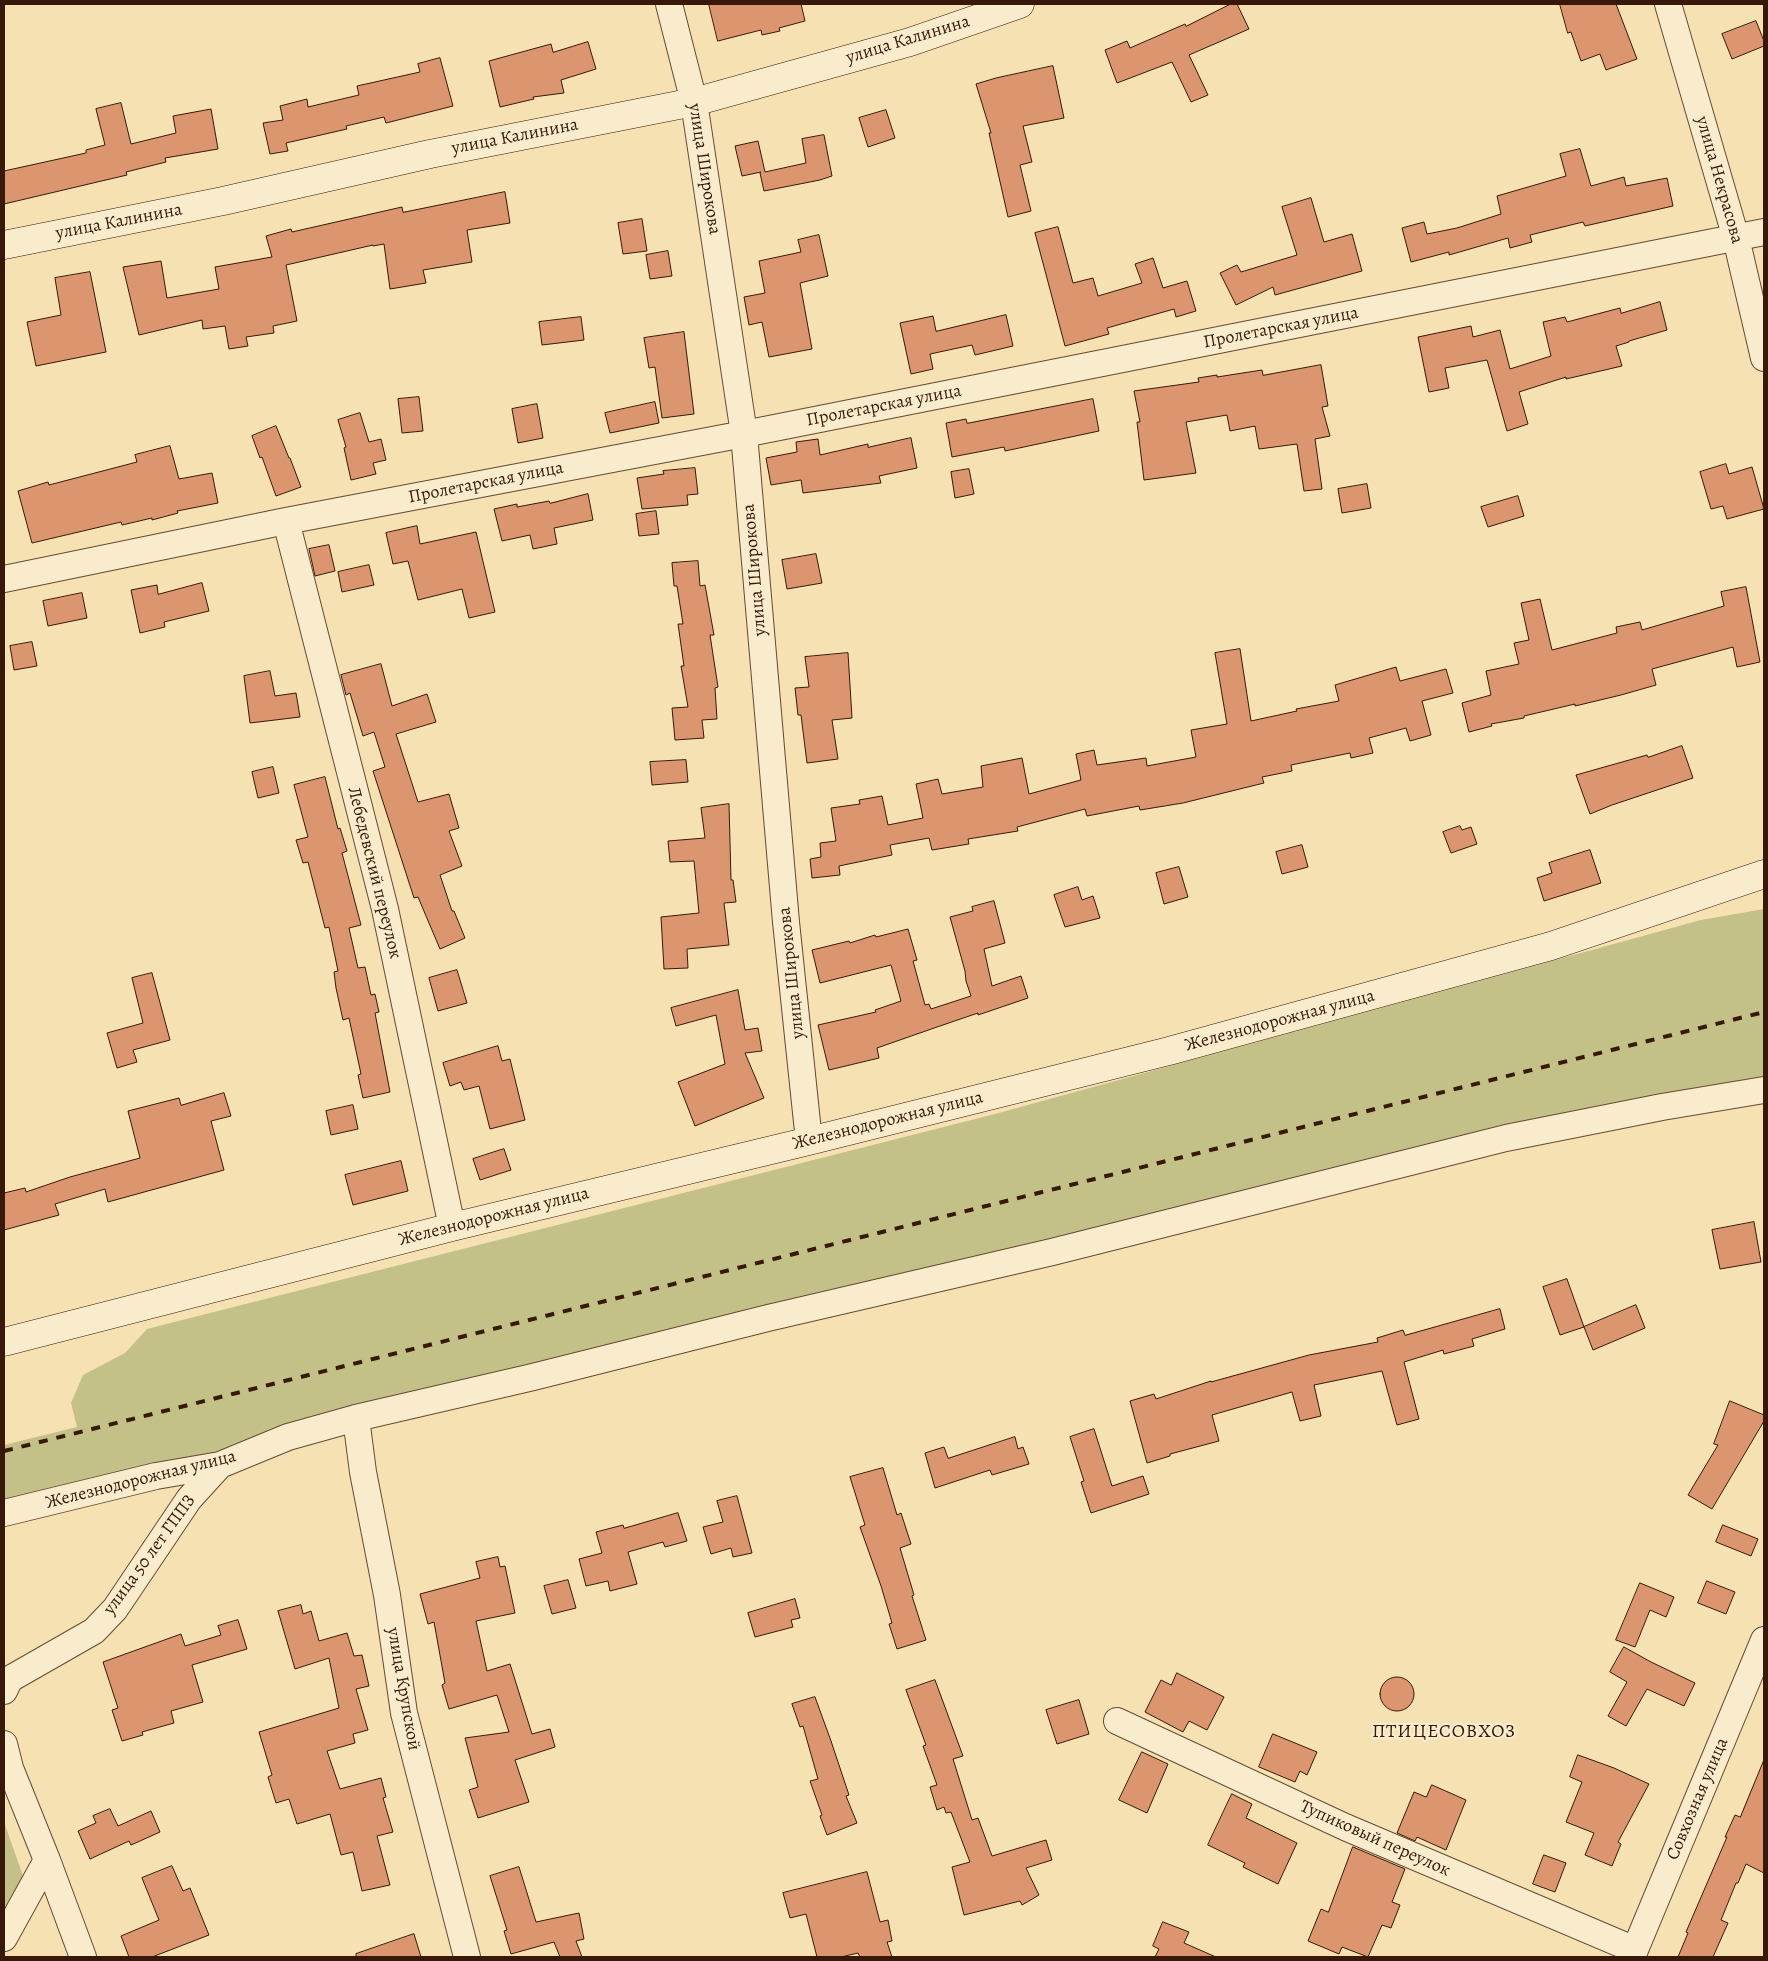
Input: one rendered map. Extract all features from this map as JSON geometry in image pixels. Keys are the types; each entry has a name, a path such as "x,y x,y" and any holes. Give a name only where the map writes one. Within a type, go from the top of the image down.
{"main road":[{"name":"улица Калинина","path":"4,245 224,201 430,154 694,102 910,42 1020,4"},
{"name":"Железнодорожная улица","path":"4,1342 452,1227 809,1141 1169,1051 1551,946 1764,874"}],"street":[{"name":"улица Широкова","path":"669,4 694,102 744,434 786,922 809,1141"},
{"name":"улица Некрасова","path":"1668,4 1736,238 1764,358"},
{"name":"Пролетарская улица","path":"4,579 286,521 744,434 1764,232"},
{"name":"Лебедевский переулок","path":"286,521 384,909 452,1227"},
{"name":"Железнодорожная улица","path":"4,1513 156,1476 220,1465 288,1437 356,1418 533,1377 768,1318 1052,1252 1506,1138 1662,1107 1764,1090"},
{"name":"улица Крупской","path":"356,1418 362,1472 387,1595 404,1713 467,1957"},
{"name":"улица 50 лет ГППЗ","path":"4,1691 10,1679 94,1631 114,1609 189,1499 220,1465"},
{"name":"Совхозная улица","path":"1633,1953 1764,1640"},
{"name":"Тупиковый переулок","path":"1117,1721 1345,1827 1633,1953"},
{"path":"4,1744 10,1768 48,1860 83,1957"},
{"path":"4,1938 48,1860"}],"shaded area":[{"path":"1764,909 1764,1090 1662,1107 4,1513 4,1445 77,1427 71,1403 83,1375 125,1353 147,1329 995,1114 1701,920"},
{"path":"4,1822 29,1893 4,1938"}],"building":[{"path":"709,4 801,4 805,21 779,28 780,31 762,35 761,30 718,41"},
{"path":"1231,4 1237,4 1249,29 1189,55 1208,95 1191,102 1172,62 1117,83 1105,50 1127,41 1130,48 1185,24 1186,26"},
{"path":"1560,4 1616,4 1637,59 1606,70 1600,54 1581,61 1571,32 1568,33"},
{"path":"1756,21 1764,41 1764,46 1732,59 1722,34"},
{"path":"588,42 596,69 561,80 564,93 533,97 534,99 500,107 489,61 551,44 553,52"},
{"path":"440,58 453,106 386,123 384,117 346,126 347,129 286,143 288,151 270,154 263,123 283,120 280,106 307,99 308,107 359,95 357,86 420,72 418,64"},
{"path":"1053,66 1064,118 1023,126 1032,162 1020,165 1031,211 1008,217 989,133 991,133 976,84"},
{"path":"121,103 131,144 176,133 173,116 211,109 218,149 165,158 166,162 126,172 127,175 4,204 4,171 86,153 86,150 105,145 96,109"},
{"path":"886,110 895,138 868,147 859,118"},
{"path":"824,135 832,176 764,191 761,172 742,176 735,146 758,141 765,172 806,163 802,139"},
{"path":"1580,149 1591,186 1624,177 1626,186 1667,178 1673,206 1585,226 1583,222 1530,235 1532,242 1510,248 1508,238 1449,255 1449,252 1411,262 1402,228 1424,222 1427,234 1457,228 1501,214 1497,196 1566,176 1560,154"},
{"path":"505,192 510,223 467,230 472,262 423,270 426,283 390,289 384,244 373,245 286,265 297,321 273,326 274,333 246,337 248,346 229,349 225,326 203,329 202,320 139,335 123,267 161,261 167,298 219,289 215,267 272,257 266,236 291,229 292,232 402,207 403,212"},
{"path":"1311,198 1324,242 1352,234 1362,271 1275,295 1273,287 1236,305 1220,273 1237,265 1241,272 1297,255 1282,207"},
{"path":"642,219 647,251 623,254 618,223"},
{"path":"1058,227 1073,283 1093,278 1098,296 1142,283 1135,264 1153,258 1163,288 1187,281 1196,311 1176,317 1174,309 1107,328 1109,334 1065,346 1035,233"},
{"path":"819,235 828,276 800,283 812,349 769,357 762,322 749,325 744,297 765,293 759,261 801,252 798,240"},
{"path":"668,251 672,276 650,279 646,255"},
{"path":"90,272 106,352 36,366 27,322 61,315 55,278"},
{"path":"1660,302 1667,330 1616,346 1622,366 1566,379 1566,377 1519,392 1528,424 1507,431 1487,360 1445,368 1449,388 1429,392 1418,337 1471,326 1473,337 1500,330 1510,369 1551,356 1543,322 1565,317 1567,322 1620,308 1621,313"},
{"path":"1006,315 1013,346 975,355 972,345 930,354 933,369 911,374 900,323 933,316 936,331"},
{"path":"581,317 584,340 542,345 539,322"},
{"path":"684,332 694,414 662,418 655,367 649,368 644,338"},
{"path":"1321,365 1328,406 1322,407 1330,436 1315,439 1322,489 1304,491 1297,444 1259,449 1255,426 1230,431 1227,415 1186,422 1196,473 1144,480 1137,422 1140,422 1134,391 1199,382 1198,378 1217,375 1217,377 1262,370 1263,375"},
{"path":"419,397 423,431 402,433 398,399"},
{"path":"1093,399 1099,431 1005,451 1004,447 952,457 946,423 966,419 967,423"},
{"path":"655,402 659,423 610,433 605,413"},
{"path":"537,404 543,438 518,443 512,409"},
{"path":"360,413 369,442 381,439 386,460 373,463 376,474 351,480 344,448 346,447 338,420"},
{"path":"276,426 301,487 276,496 252,436"},
{"path":"911,438 917,468 879,476 881,483 803,493 801,480 771,485 766,458 797,452 796,442 818,439 820,455 868,444 868,447"},
{"path":"170,446 179,479 212,473 218,503 177,511 178,513 152,520 152,518 122,525 121,522 32,543 18,491 48,482 49,485 137,462 135,455"},
{"path":"1726,464 1729,474 1752,467 1764,509 1727,519 1723,506 1711,509 1700,472"},
{"path":"695,468 698,494 687,495 688,505 642,509 637,478 664,474 663,471"},
{"path":"969,469 974,494 955,498 951,472"},
{"path":"1367,484 1371,508 1342,513 1338,489"},
{"path":"588,494 593,520 554,528 557,544 533,549 530,535 502,541 494,509 517,504 517,507 549,501 550,503"},
{"path":"1518,496 1524,516 1488,527 1481,507"},
{"path":"656,511 659,534 639,536 636,514"},
{"path":"417,526 420,544 476,532 495,612 469,618 462,589 418,600 408,561 393,564 386,533"},
{"path":"329,545 335,571 315,576 309,549"},
{"path":"816,554 822,583 787,589 782,560"},
{"path":"698,561 700,586 705,585 714,635 710,635 718,687 715,688 717,719 702,720 704,738 675,740 672,708 688,707 681,666 684,666 678,624 683,624 677,586 674,586 672,563"},
{"path":"369,565 374,585 342,592 338,572"},
{"path":"202,583 209,611 164,622 165,627 140,633 131,590 157,585 158,594"},
{"path":"1746,587 1760,662 1737,667 1733,647 1652,669 1656,685 1575,706 1575,704 1524,716 1524,718 1491,724 1492,726 1469,732 1462,703 1491,695 1486,671 1519,664 1514,643 1529,640 1521,603 1540,599 1552,650 1617,633 1616,627 1640,622 1642,630 1724,606 1721,592"},
{"path":"82,593 87,618 48,626 43,601"},
{"path":"32,642 37,666 14,670 10,646"},
{"path":"1240,649 1251,721 1297,711 1296,709 1339,701 1335,685 1396,667 1400,681 1446,669 1453,693 1422,701 1431,735 1410,741 1406,728 1369,738 1373,753 1351,758 1350,753 1291,765 1292,771 1262,777 1264,783 1183,803 1140,810 1139,806 1087,816 1085,809 1017,827 1018,831 968,839 969,844 932,850 929,838 890,845 892,855 839,866 840,875 812,878 810,859 821,857 820,843 836,841 831,808 860,804 859,800 882,796 888,825 923,818 916,784 938,779 942,794 983,787 981,766 1022,758 1029,794 1081,780 1076,754 1094,750 1097,765 1146,758 1147,766 1196,757 1191,730 1227,724 1215,653"},
{"path":"848,653 852,718 832,720 838,759 807,763 801,715 798,715 795,688 809,687 805,657"},
{"path":"381,664 392,706 427,694 436,722 396,734 418,802 449,794 459,828 449,831 462,866 440,875 452,911 454,911 465,938 440,949 418,897 414,898 373,771 385,767 374,732 363,736 350,693 346,695 341,675"},
{"path":"270,671 275,696 296,693 300,717 250,723 244,676"},
{"path":"1682,746 1693,778 1590,814 1576,775 1647,755 1648,757"},
{"path":"686,760 688,782 652,785 650,762"},
{"path":"273,767 279,793 258,798 252,772"},
{"path":"325,777 338,829 340,828 347,851 342,853 361,925 349,928 358,968 365,967 371,995 375,994 379,1012 375,1013 390,1092 363,1098 358,1075 361,1074 349,1018 343,1020 336,988 334,972 338,971 329,927 325,928 308,862 303,863 296,840 308,837 294,785"},
{"path":"729,804 731,880 733,880 736,902 724,903 729,945 687,949 688,968 664,969 661,917 699,913 694,861 670,862 668,841 705,838 701,808"},
{"path":"1460,826 1462,830 1471,827 1477,844 1451,853 1443,832"},
{"path":"1302,845 1308,867 1282,874 1276,852"},
{"path":"1590,850 1601,883 1544,901 1537,878 1552,873 1549,863"},
{"path":"1179,867 1188,897 1164,904 1156,873"},
{"path":"1078,887 1082,900 1093,896 1100,918 1065,927 1054,895"},
{"path":"994,901 1005,943 984,949 992,986 1021,976 1028,998 877,1048 879,1058 829,1070 818,1025 876,1012 875,1010 901,1001 891,965 820,983 812,950 908,929 917,960 913,961 925,1005 929,1004 931,1009 971,996 950,917 973,911 972,907"},
{"path":"457,970 467,1003 438,1011 429,978"},
{"path":"152,973 170,1040 133,1050 137,1062 117,1068 107,1033 143,1023 132,978"},
{"path":"738,990 745,1030 758,1028 762,1051 745,1053 764,1098 695,1126 678,1082 725,1064 716,1015 676,1026 671,1008"},
{"path":"498,1046 502,1061 510,1059 525,1120 490,1129 479,1086 464,1090 461,1082 450,1086 443,1063"},
{"path":"224,1093 231,1116 211,1121 224,1170 108,1202 105,1189 55,1204 59,1215 4,1230 4,1193 25,1188 26,1192 70,1177 140,1158 128,1111 179,1098 181,1105"},
{"path":"353,1105 358,1129 331,1135 326,1111"},
{"path":"504,1149 511,1170 480,1180 473,1159"},
{"path":"401,1161 408,1191 353,1205 345,1175"},
{"path":"1754,1222 1761,1262 1720,1269 1712,1230"},
{"path":"1567,1279 1584,1327 1560,1335 1543,1287"},
{"path":"1636,1305 1645,1328 1593,1350 1584,1327"},
{"path":"1500,1309 1505,1329 1472,1339 1474,1346 1444,1354 1443,1350 1404,1362 1419,1419 1397,1425 1382,1371 1314,1385 1321,1416 1300,1421 1292,1392 1212,1415 1219,1441 1170,1454 1170,1456 1147,1463 1130,1401 1154,1394 1156,1399 1211,1381 1309,1355 1378,1342 1377,1338 1403,1330 1405,1335"},
{"path":"1730,1401 1764,1415 1764,1421 1712,1509 1688,1495 1718,1445 1714,1444"},
{"path":"1094,1429 1112,1486 1143,1476 1149,1494 1091,1513 1081,1482 1084,1481 1070,1437"},
{"path":"1015,1437 1018,1449 1023,1447 1029,1464 992,1475 990,1470 935,1488 925,1453 944,1447 948,1458"},
{"path":"883,1468 897,1515 901,1513 911,1544 900,1548 914,1595 912,1596 926,1640 897,1649 889,1624 892,1623 881,1586 860,1527 865,1525 850,1477"},
{"path":"737,1496 752,1553 733,1557 731,1548 711,1554 703,1527 723,1522 717,1501"},
{"path":"678,1513 687,1541 665,1547 663,1542 628,1552 637,1584 610,1591 608,1581 586,1586 579,1559 602,1553 596,1532 623,1525 624,1528"},
{"path":"1723,1525 1758,1539 1751,1556 1716,1542"},
{"path":"498,1557 500,1567 505,1566 515,1613 476,1621 487,1671 510,1664 532,1734 550,1729 555,1747 515,1760 529,1802 478,1818 469,1790 478,1787 465,1738 509,1732 497,1695 449,1709 442,1685 445,1683 434,1622 428,1624 420,1594 480,1578 476,1562"},
{"path":"568,1580 576,1608 552,1614 544,1586"},
{"path":"1707,1581 1735,1592 1726,1614 1698,1603"},
{"path":"1640,1583 1674,1597 1666,1617 1650,1610 1635,1647 1616,1640"},
{"path":"795,1599 800,1618 791,1620 793,1627 755,1637 748,1613"},
{"path":"301,1605 303,1614 311,1611 319,1641 347,1633 354,1656 362,1655 369,1686 356,1689 368,1730 353,1734 355,1743 327,1751 340,1789 381,1778 386,1797 383,1798 393,1832 377,1836 390,1885 362,1891 353,1852 341,1855 330,1814 297,1824 289,1799 276,1803 268,1777 272,1775 259,1732 339,1708 329,1658 295,1669 278,1611"},
{"path":"238,1620 247,1649 192,1665 203,1702 171,1711 174,1723 142,1732 143,1735 122,1741 112,1710 118,1708 103,1662 181,1634 185,1646 221,1635 218,1626"},
{"path":"1624,1647 1695,1683 1684,1706 1647,1689 1626,1726 1608,1716 1627,1682 1610,1672"},
{"path":"1177,1673 1224,1697 1207,1730 1189,1721 1183,1732 1145,1712 1161,1680 1171,1685"},
{"path":"1397,1677 1404,1678 1409,1682 1413,1687 1413,1701 1409,1706 1404,1710 1397,1711 1390,1710 1385,1706 1381,1701 1380,1694 1381,1687 1385,1682 1390,1678"},
{"path":"935,1680 963,1756 953,1759 972,1820 978,1818 992,1856 1046,1840 1052,1860 1026,1868 1039,1895 1022,1905 1020,1901 964,1915 952,1867 970,1862 951,1812 946,1813 944,1807 937,1810 930,1787 937,1785 923,1746 926,1745 906,1690"},
{"path":"815,1697 849,1795 846,1796 857,1823 827,1835 810,1781 818,1779 803,1726 800,1727 792,1704"},
{"path":"1079,1700 1089,1734 1057,1744 1046,1710"},
{"path":"1273,1734 1317,1752 1307,1775 1300,1771 1295,1782 1259,1767"},
{"path":"1142,1752 1168,1764 1147,1813 1119,1800"},
{"path":"1578,1755 1614,1768 1649,1784 1618,1842 1621,1844 1612,1866 1585,1855 1594,1833 1566,1822 1582,1782 1570,1777"},
{"path":"1764,1760 1764,1873 1746,1864 1721,1920 1728,1923 1713,1957 1678,1957 1688,1933 1686,1932 1727,1837 1725,1837 1735,1815 1740,1817"},
{"path":"1432,1785 1466,1800 1446,1850 1417,1837 1415,1841 1397,1833 1414,1792 1426,1797"},
{"path":"1232,1794 1252,1804 1246,1818 1297,1843 1278,1884 1243,1867 1245,1863 1208,1845"},
{"path":"110,1809 118,1826 151,1811 160,1832 131,1845 129,1841 90,1859 78,1831 96,1823 93,1816"},
{"path":"1353,1847 1405,1869 1392,1902 1400,1905 1391,1928 1382,1925 1368,1957 1342,1947 1339,1954 1308,1941 1321,1909 1328,1912"},
{"path":"1544,1855 1566,1863 1555,1892 1533,1884"},
{"path":"172,1866 183,1891 190,1888 209,1935 152,1957 129,1957 121,1936 159,1920 142,1878"},
{"path":"519,1867 536,1922 579,1913 584,1939 576,1941 582,1957 560,1957 554,1942 511,1954 504,1931 507,1930 490,1876"},
{"path":"867,1872 880,1922 888,1920 892,1941 887,1942 892,1957 860,1957 858,1953 841,1957 817,1957 806,1914 790,1918 783,1893"},
{"path":"1163,1922 1189,1932 1184,1943 1216,1957 1155,1957 1159,1949 1153,1946"},
{"path":"414,1934 421,1957 356,1957 356,1954"}],"railway":[{"path":"4,1451 1764,1012"}],"district":[{"name":"ПТИЦЕСОВХОЗ","path":"1444,1732"}]}
